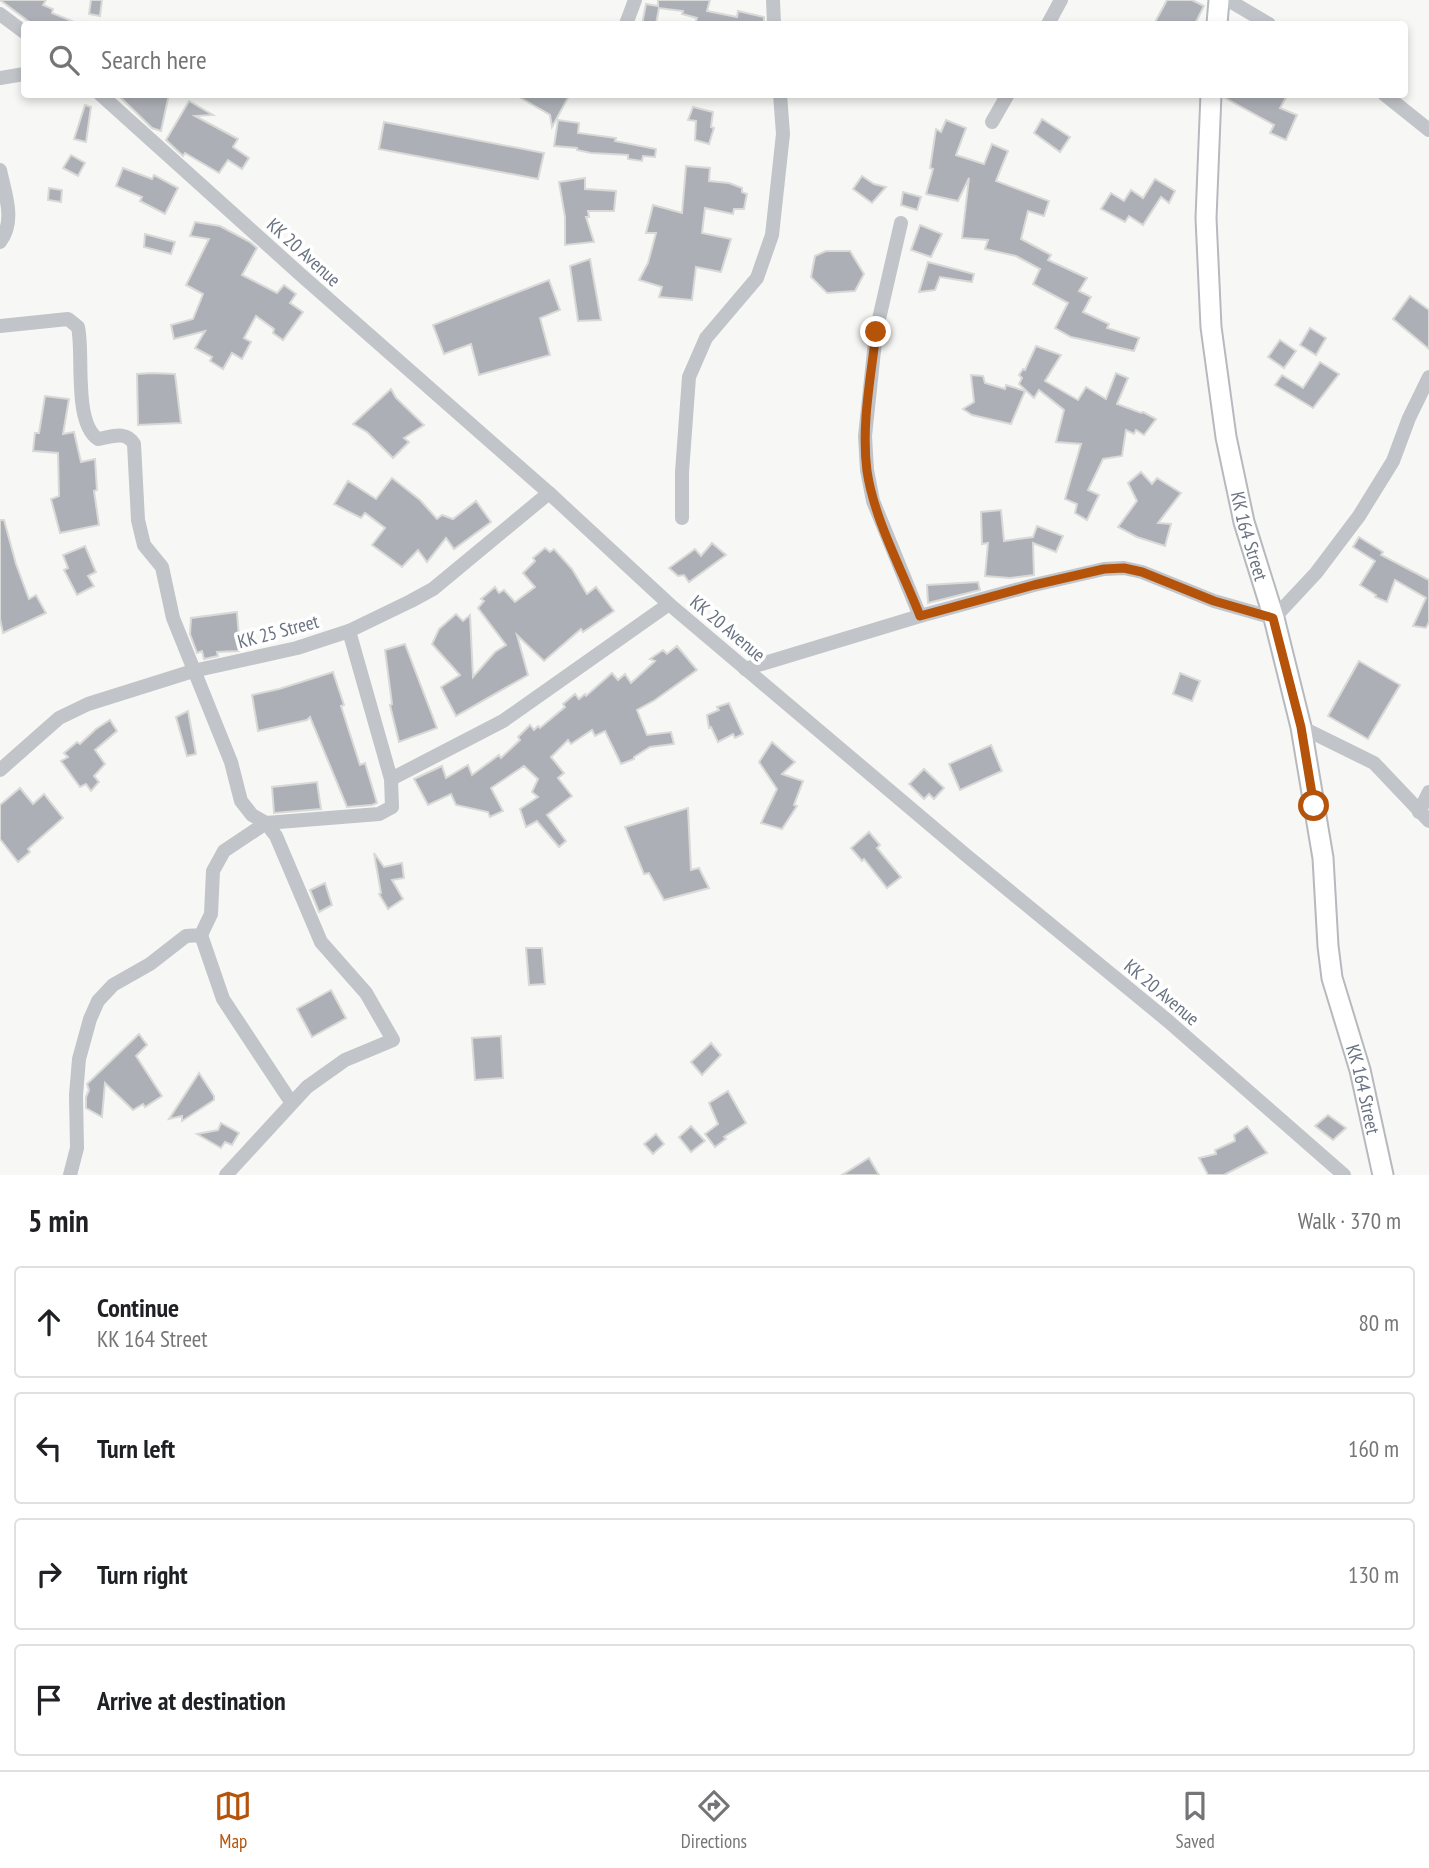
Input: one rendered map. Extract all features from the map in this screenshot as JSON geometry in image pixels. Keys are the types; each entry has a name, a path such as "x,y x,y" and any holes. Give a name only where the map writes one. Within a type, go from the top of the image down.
{"main road":[{"path":"1217,21 1219,0"},
{"name":"KK 164 Street","path":"1211,98 1206,218 1211,327 1227,437 1244,522 1273,618 1301,727 1323,858 1332,978 1360,1070 1383,1175"}],"street":[{"path":"627,21 635,0"},
{"path":"773,0 774,21"},
{"path":"1050,21 1061,0"},
{"path":"1228,0 1264,21"},
{"path":"0,14 21,30"},
{"path":"0,78 21,74"},
{"name":"KK 20 Avenue","path":"104,98 670,604 956,848 1168,1021 1344,1175"},
{"path":"682,518 682,472 689,377 706,338 757,278 772,234 783,134 780,98"},
{"path":"992,122 1006,98"},
{"path":"1390,98 1426,122"},
{"path":"0,170 8,210 8,227 0,242"},
{"path":"901,223 876,332 865,436 867,470 873,501 920,616"},
{"path":"0,323 68,319 78,327 79,382 89,430 97,439 125,435 131,438 134,444 138,520 144,545 162,567 173,618 231,762 241,801 251,815 267,823 276,836 321,942 366,993 393,1040 345,1060 307,1087 226,1175"},
{"path":"745,669 920,616 1104,569 1124,568 1142,572 1214,601 1273,618 1316,573 1359,516 1393,461 1409,418 1429,377"},
{"name":"KK 25 Street","path":"0,770 59,718 89,704 193,671 297,648 349,631 433,589 549,493"},
{"path":"391,779 503,722 670,604"},
{"path":"291,1102 223,999 201,935 211,914 213,871 224,851 267,823 388,811 392,807 391,779 349,631"},
{"path":"1301,727 1374,763 1424,816"},
{"path":"1424,816 1429,792"},
{"path":"70,1175 77,1148 76,1095 79,1059 90,1019 99,1001 113,985 150,964 186,936 201,935"}],"building":[{"path":"0,0 46,0 43,5 53,9 52,13 72,21 28,21"},
{"path":"91,0 102,0 100,16 89,14"},
{"path":"658,0 710,0 707,11 737,17 738,11 764,17 764,21 696,21 697,18 682,14 683,11 659,8 657,21 643,21 646,4 658,6"},
{"path":"1167,0 1192,0 1204,6 1196,21 1156,21"},
{"path":"121,98 168,98 161,131 152,128"},
{"path":"521,98 568,98 552,127 550,115"},
{"path":"1225,98 1286,98 1280,108 1297,115 1286,140 1270,133 1274,125"},
{"path":"189,101 213,115 195,116 238,139 233,147 249,158 242,169 228,160 219,173 185,153 183,156 166,140"},
{"path":"85,105 91,107 86,142 74,139"},
{"path":"693,107 713,112 711,127 714,128 709,144 695,140 696,121 688,120"},
{"path":"1042,119 1070,137 1060,152 1034,133"},
{"path":"558,120 579,123 578,133 616,138 615,141 656,149 655,157 643,156 642,161 628,159 628,155 591,153 577,148 554,146"},
{"path":"946,120 966,128 956,155 984,164 992,144 1008,151 996,181 1049,201 1044,216 1028,211 1021,239 1051,255 1048,260 1087,278 1079,291 1091,297 1083,312 1109,324 1107,328 1139,338 1134,351 1071,337 1055,328 1068,303 1033,284 1040,269 1016,256 985,249 988,240 962,238 969,178 958,201 926,194 933,169 930,168 936,129 941,132"},
{"path":"384,122 544,153 538,179 379,149"},
{"path":"71,155 85,163 78,176 63,168"},
{"path":"686,166 710,168 709,181 729,183 742,188 742,192 747,194 744,209 734,209 733,214 705,208 702,233 731,239 721,272 696,267 692,300 659,297 662,287 639,280 648,263 656,233 646,233 653,205 682,213"},
{"path":"123,168 152,179 154,175 178,188 165,214 140,201 142,197 116,186"},
{"path":"862,176 874,184 886,187 872,203 853,189"},
{"path":"585,178 585,189 616,191 614,211 588,211 589,217 586,217 594,242 565,245 565,217 559,182"},
{"path":"1155,179 1175,191 1169,203 1161,197 1143,225 1129,216 1125,222 1101,209 1111,193 1124,201 1131,190 1143,198"},
{"path":"49,188 62,190 61,202 48,200"},
{"path":"903,192 921,197 917,210 901,205"},
{"path":"195,222 220,226 250,242 257,248 242,275 277,293 284,285 296,294 290,303 303,312 283,340 273,333 274,329 256,316 244,338 251,342 242,359 232,353 223,369 210,361 212,357 195,348 205,331 174,339 171,325 193,319 203,294 186,285 209,239 190,236"},
{"path":"920,225 942,234 931,257 911,250"},
{"path":"145,234 175,242 171,254 144,247"},
{"path":"826,251 850,251 864,274 855,291 827,293 811,277 815,256"},
{"path":"590,259 601,320 578,321 570,266"},
{"path":"928,262 974,274 972,282 940,277 935,290 919,292"},
{"path":"549,280 560,310 540,318 550,355 479,375 471,344 444,354 433,325"},
{"path":"1410,296 1429,310 1429,349 1393,319"},
{"path":"1310,328 1326,338 1316,355 1300,345"},
{"path":"1280,340 1296,351 1284,368 1268,357"},
{"path":"1036,346 1061,355 1045,381 1078,400 1086,387 1106,399 1116,373 1128,378 1117,404 1156,419 1144,435 1136,430 1134,434 1126,430 1122,456 1103,459 1088,490 1099,495 1087,520 1075,513 1077,504 1065,499 1081,444 1056,442 1064,410 1039,390 1034,398 1019,384 1022,378 1019,375 1025,370"},
{"path":"1320,362 1339,374 1313,408 1275,385 1282,375 1303,388"},
{"path":"137,374 175,374 181,423 138,425"},
{"path":"971,375 983,376 985,383 1005,389 1006,385 1025,391 1011,424 972,415 963,409 974,402"},
{"path":"391,389 396,398 424,425 404,438 409,442 393,458 367,432 353,424"},
{"path":"45,396 69,399 63,434 74,432 81,462 95,459 97,490 94,491 99,525 60,533 51,499 59,496 58,453 33,451"},
{"path":"1141,472 1152,484 1157,478 1181,493 1158,523 1171,524 1165,546 1137,537 1118,527 1137,501 1128,483"},
{"path":"392,478 420,500 437,519 442,515 453,519 476,501 491,522 454,549 446,538 427,562 418,550 402,567 372,545 385,528 365,513 361,518 334,504 348,481 376,499"},
{"path":"1001,510 1004,541 1033,537 1037,526 1063,536 1056,552 1033,543 1034,575 1010,578 985,576 988,543 982,544 981,512"},
{"path":"0,520 4,520 29,599 36,595 46,613 3,633 0,619"},
{"path":"1359,537 1383,552 1381,555 1429,580 1429,622 1426,628 1413,626 1426,598 1395,580 1387,602 1375,597 1376,595 1360,585 1375,561 1353,547"},
{"path":"712,543 726,555 689,582 684,575 678,576 669,568 695,549 701,556"},
{"path":"85,546 96,572 88,576 94,586 77,595 64,570 68,568 63,555"},
{"path":"545,548 550,552 554,549 572,569 587,594 596,587 614,611 583,632 581,629 544,661 517,635 528,675 456,716 441,687 460,675 432,644 439,629 456,614 463,621 470,615 473,677 495,652 506,645 478,608 484,601 481,599 495,587 499,593 504,590 515,602 535,587 523,573 535,561 533,558"},
{"path":"978,582 980,590 928,603 927,585"},
{"path":"237,612 240,651 217,652 218,656 204,659 202,651 197,653 190,634 191,618"},
{"path":"405,644 437,728 399,742 390,705 385,650"},
{"path":"677,646 697,670 637,710 647,735 671,732 674,744 650,747 634,759 621,764 605,731 595,736 592,730 571,744 568,740 551,757 564,773 558,778 572,796 547,815 566,841 559,847 537,821 526,827 520,809 538,797 532,792 538,779 524,766 491,788 503,811 490,817 488,812 456,805 451,794 428,805 414,779 442,766 446,778 468,765 472,775 499,755 501,758 520,740 518,737 530,725 534,730 538,726 540,728 565,707 563,704 575,694 579,699 585,694 586,696 612,673 618,680 625,674 631,683 655,661 650,659 663,650 667,654"},
{"path":"1359,661 1400,685 1368,739 1328,716"},
{"path":"333,672 360,765 365,763 377,803 372,805 347,807 310,717 307,720 258,731 252,695"},
{"path":"1180,673 1200,681 1192,701 1173,694"},
{"path":"729,703 743,734 735,738 733,734 718,742 711,727 709,728 707,715 719,710 717,707"},
{"path":"188,711 196,754 187,756 176,717"},
{"path":"110,720 117,731 95,750 105,764 94,776 99,782 91,791 86,784 80,787 61,761 68,757 64,753 77,742 80,744"},
{"path":"772,742 795,762 782,774 803,781 794,805 797,806 782,829 761,823 777,789 759,762"},
{"path":"991,745 1002,771 960,790 949,764"},
{"path":"924,769 944,788 934,799 929,794 924,799 909,784"},
{"path":"317,782 321,809 274,813 272,787"},
{"path":"20,788 33,804 44,794 63,818 28,849 30,852 18,862 0,839 0,805"},
{"path":"688,808 691,870 699,868 709,888 664,900 649,873 644,874 625,827"},
{"path":"869,832 880,845 877,848 901,877 887,888 864,859 862,861 851,848"},
{"path":"374,853 384,867 402,863 404,878 392,880 403,899 388,909 379,894 381,893"},
{"path":"325,883 332,905 319,912 310,890"},
{"path":"526,948 542,948 545,984 529,985"},
{"path":"331,990 346,1018 312,1037 297,1009"},
{"path":"139,1034 147,1045 136,1056 162,1096 145,1107 143,1104 133,1110 105,1083 102,1117 86,1108 89,1090 87,1084"},
{"path":"501,1036 503,1078 475,1080 472,1038"},
{"path":"711,1043 721,1055 702,1075 691,1062"},
{"path":"199,1073 214,1100 182,1121 182,1116 169,1119"},
{"path":"728,1091 746,1123 724,1137 726,1139 715,1147 705,1134 718,1124 709,1103"},
{"path":"1328,1115 1346,1128 1333,1140 1315,1126"},
{"path":"221,1123 239,1133 232,1145 225,1142 221,1148 197,1134 218,1130"},
{"path":"691,1126 705,1141 691,1152 679,1137"},
{"path":"1247,1126 1267,1153 1224,1175 1208,1175 1199,1158 1216,1154 1215,1150 1235,1141 1234,1135"},
{"path":"656,1134 664,1144 653,1154 644,1144"},
{"path":"869,1158 879,1175 842,1175"}],"route":[{"path":"876,332 865,436 867,470 873,501 920,616 1034,585 1104,569 1124,568 1142,572 1214,601 1273,618 1301,727 1314,806"}]}
